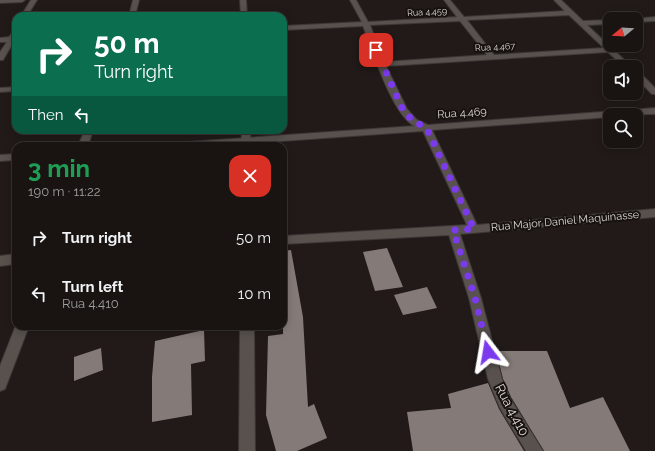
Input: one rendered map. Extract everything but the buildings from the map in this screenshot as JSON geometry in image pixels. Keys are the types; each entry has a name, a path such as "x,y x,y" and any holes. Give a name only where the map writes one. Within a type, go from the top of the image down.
{"street":[{"path":"0,1 22,0"},
{"path":"26,12 34,0"},
{"path":"133,12 136,0"},
{"path":"243,0 244,12"},
{"path":"353,0 366,24 381,64 403,110 414,122 426,127 474,229"},
{"path":"447,0 492,57"},
{"path":"557,0 603,43"},
{"name":"Rua 4.459","path":"287,28 571,13"},
{"path":"643,20 655,19"},
{"path":"581,23 603,22"},
{"path":"0,40 12,38"},
{"path":"0,58 12,41"},
{"name":"Rua 4.467","path":"381,64 603,50"},
{"path":"612,52 621,60"},
{"path":"643,81 655,92"},
{"path":"0,90 12,89"},
{"name":"Rua 4.469","path":"267,142 426,127 655,111"},
{"path":"0,158 12,157"},
{"name":"Rua Major Daniel Maquinasse","path":"287,240 474,229 655,213"},
{"name":"Rua 4.410","path":"453,230 475,298 495,379 505,403 535,451"},
{"path":"0,261 12,260"},
{"path":"0,384 20,330"},
{"path":"247,330 248,451"}],"route":[{"path":"376,50 403,110 414,122 426,127 474,229 453,230 475,298 488,352"}]}
